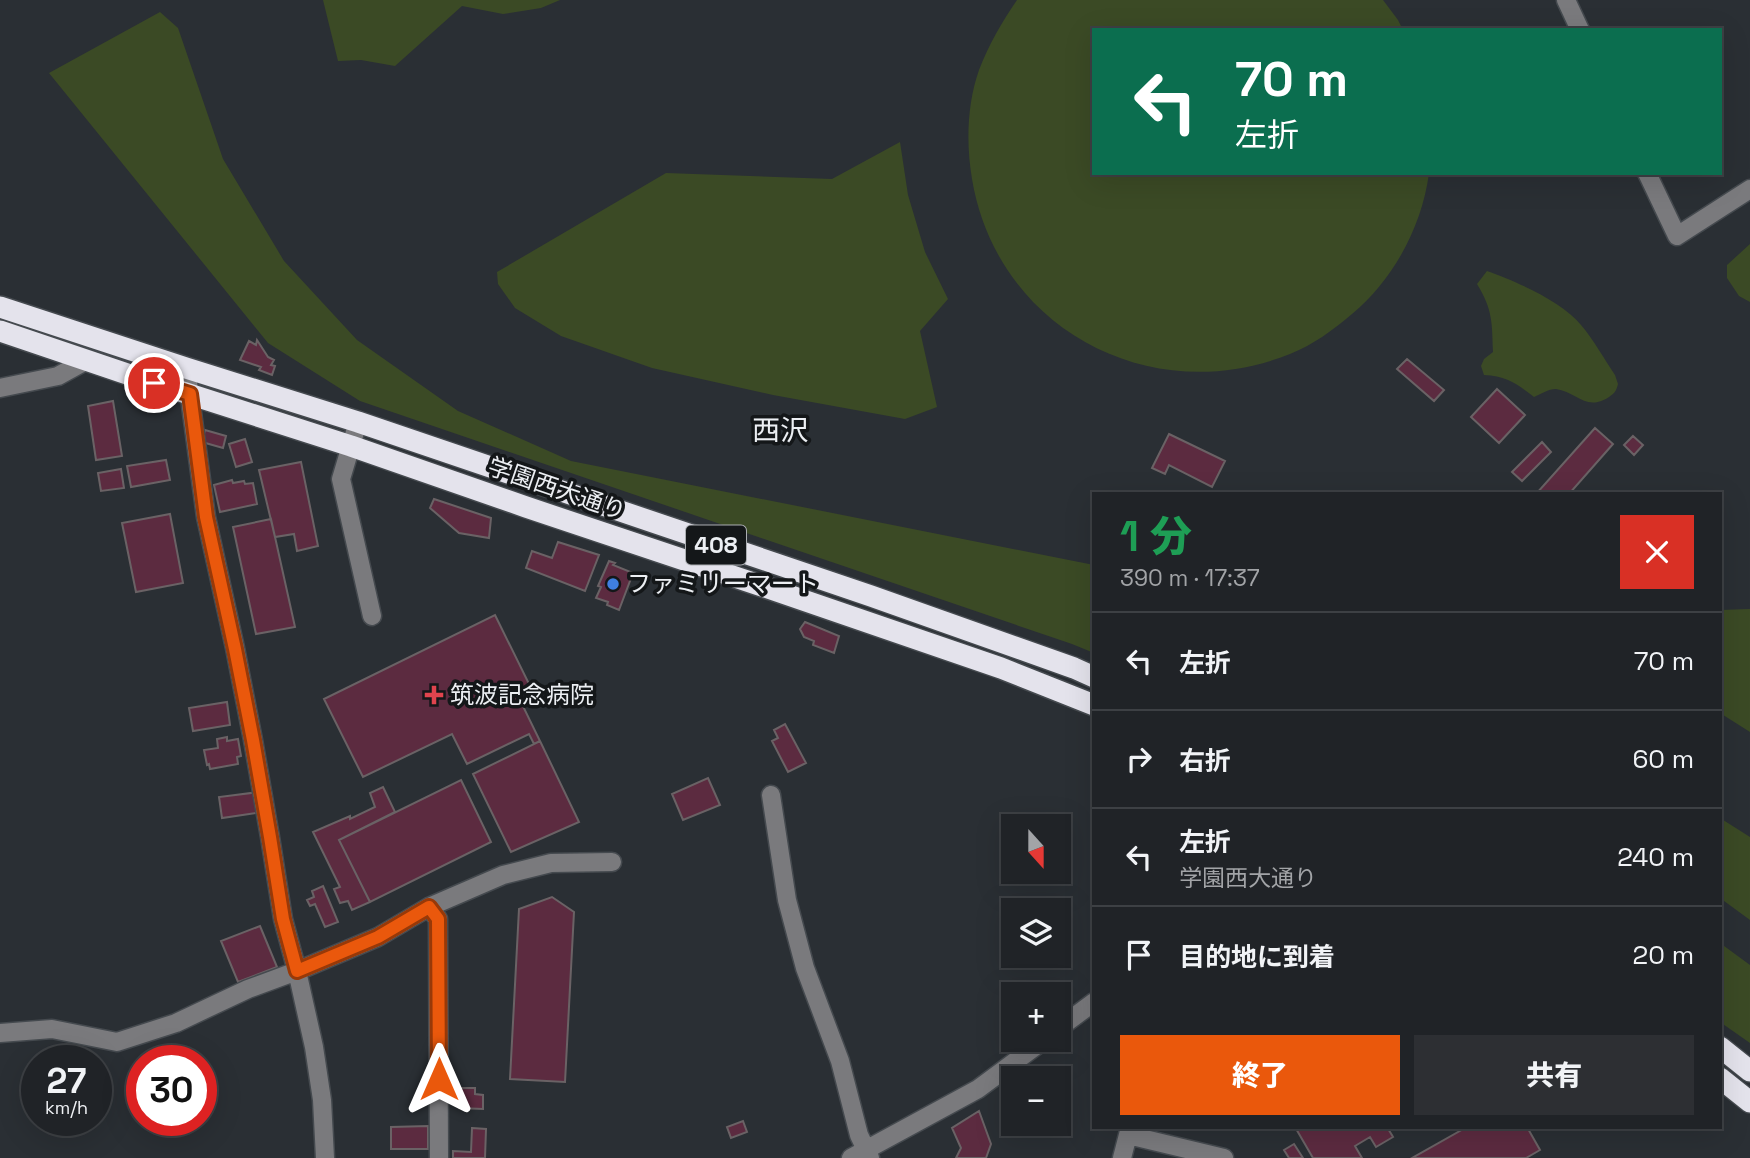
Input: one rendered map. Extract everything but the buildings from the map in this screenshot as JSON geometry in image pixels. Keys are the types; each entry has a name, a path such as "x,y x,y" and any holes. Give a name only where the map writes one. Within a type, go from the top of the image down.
{"highway":[{"name":"学園西大通り","path":"0,307 358,422 871,596 1092,676"},
{"name":"学園西大通り","path":"0,331 351,446 1001,668 1092,704"},
{"path":"1722,1049 1750,1071"},
{"path":"1722,1080 1750,1102"}],"street":[{"path":"1566,0 1579,28"},
{"path":"1648,175 1676,236 1750,189"},
{"path":"0,387 58,376 87,360"},
{"path":"186,368 206,517 253,740 283,919 314,1047 322,1100 325,1158"},
{"path":"358,422 341,478 372,615"},
{"path":"771,795 787,900 805,968 840,1061 862,1155 978,1089 1028,1052"},
{"path":"0,1033 52,1029 117,1042 176,1023 248,989 378,937 429,907 503,874 551,863 612,862"},
{"path":"429,907 438,919 439,1158"},
{"path":"1071,1019 1092,1003"},
{"path":"1122,1158 1129,1131 1224,1158"}],"green space":[{"path":"323,0 560,0 541,8 503,14 462,6 395,66 361,60 338,61"},
{"path":"1017,0 1383,0 1402,28 1092,28 1092,175 1429,175 1420,213 1393,269 1367,300 1315,342 1290,354 1237,369 1185,371 1135,363 1088,344 1047,315 1013,278 987,232 972,179 968,138 972,96 979,70 1001,25"},
{"path":"160,12 178,28 223,159 284,261 357,340 458,411 571,461 1092,565 1092,652 360,401 268,343 49,73"},
{"path":"900,142 908,195 925,252 948,299 920,331 937,407 905,419 773,395 652,368 561,336 515,308 498,284 497,272 666,173 832,179"},
{"path":"1750,244 1750,302 1739,296 1727,278 1727,265"},
{"path":"1487,271 1537,293 1573,316 1615,375 1618,384 1614,393 1594,402 1556,389 1534,397 1511,382 1484,375 1481,366 1484,359 1493,352 1492,325 1489,309 1477,284"},
{"path":"1750,609 1750,732 1722,714 1722,610"},
{"path":"1722,819 1750,837 1750,920 1722,899"},
{"path":"1722,944 1750,965 1750,1043 1722,1023"}],"place":[{"name":"ファミリーマート","path":"613,584"},
{"name":"筑波記念病院","path":"434,695"}],"district":[{"name":"西沢","path":"780,430"}],"route":[{"path":"154,383 190,394 206,517 253,740 283,919 297,971 378,937 429,907 438,919 439,1079"}]}
